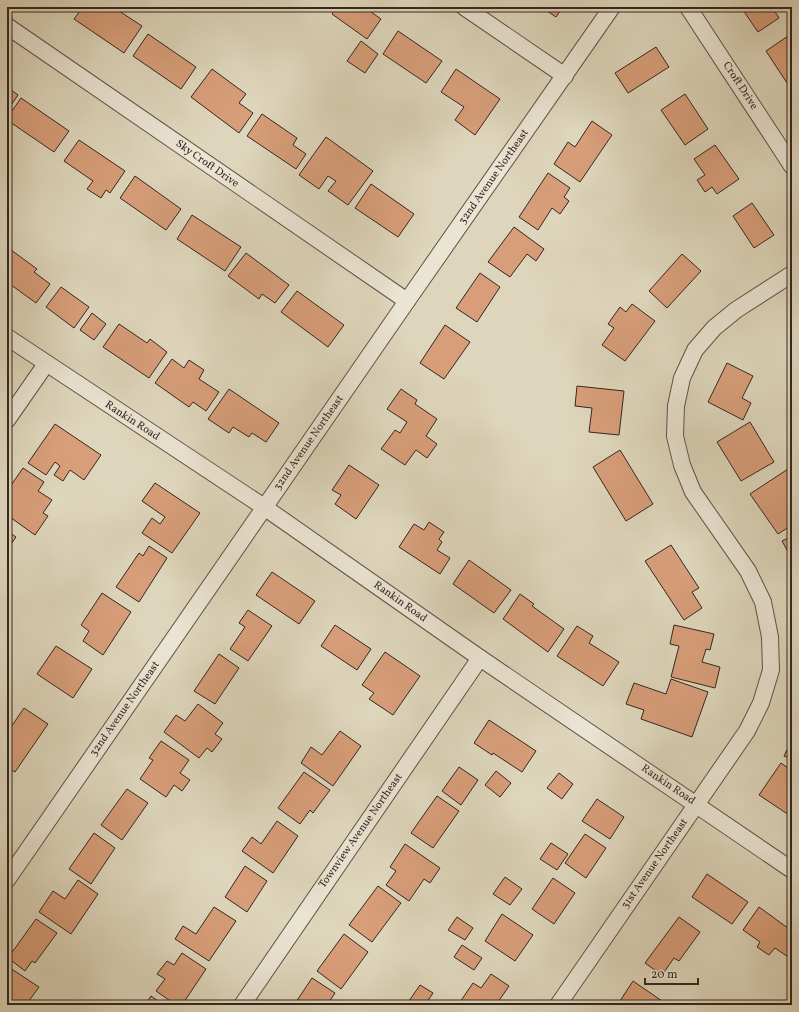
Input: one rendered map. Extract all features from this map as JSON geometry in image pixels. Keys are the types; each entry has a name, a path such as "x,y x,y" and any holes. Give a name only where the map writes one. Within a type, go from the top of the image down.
{"street":[{"path":"464,7 565,76"},
{"name":"32nd Avenue Northeast","path":"7,880 264,507 612,7"},
{"name":"Croft Drive","path":"688,7 792,166"},
{"name":"Sky Croft Drive","path":"7,26 407,301"},
{"name":"31st Avenue Northeast","path":"558,1005 747,731 761,703 771,670 770,637 763,602 748,571 693,492 682,465 675,436 676,406 682,378 696,350 714,328 736,310 792,274"},
{"name":"Rankin Road","path":"7,337 264,507 480,658 792,870"},
{"path":"7,420 46,364"},
{"name":"Townview Avenue Northeast","path":"242,1005 480,658"}],"building":[{"path":"83,7 113,7 142,26 124,53 74,19"},
{"path":"337,7 364,7 381,19 367,39 332,14"},
{"path":"541,7 563,7 556,17"},
{"path":"741,7 772,7 779,18 758,32"},
{"path":"398,31 442,61 426,83 383,54"},
{"path":"148,34 196,67 181,89 133,56"},
{"path":"791,34 792,84 790,81 787,83 766,51"},
{"path":"361,41 378,54 365,73 347,61"},
{"path":"656,47 669,67 628,93 615,73"},
{"path":"212,69 246,94 239,103 253,113 239,133 191,97"},
{"path":"456,69 500,99 475,135 455,120 464,107 441,92"},
{"path":"7,87 18,95 7,111"},
{"path":"685,94 708,129 685,145 661,110"},
{"path":"21,98 69,131 54,152 7,120"},
{"path":"262,114 297,138 293,145 306,154 296,169 247,136"},
{"path":"592,121 612,135 580,182 554,164 568,142 575,147"},
{"path":"326,137 373,171 348,205 328,191 336,181 328,176 319,189 299,175"},
{"path":"79,140 125,171 110,193 106,190 101,198 87,189 93,181 64,161"},
{"path":"715,145 739,179 717,194 712,187 705,192 697,180 705,175 694,159"},
{"path":"548,173 570,188 564,197 569,201 560,214 552,208 538,230 519,217"},
{"path":"135,176 181,209 166,230 120,198"},
{"path":"371,184 414,214 398,237 355,208"},
{"path":"752,203 774,235 754,248 733,216"},
{"path":"192,215 241,247 225,271 177,239"},
{"path":"514,227 544,249 536,261 527,254 510,277 488,262"},
{"path":"7,247 37,269 34,272 50,284 36,303 7,282"},
{"path":"246,253 289,285 275,303 262,294 259,299 228,276"},
{"path":"682,254 701,271 667,308 649,291"},
{"path":"480,273 500,287 477,322 456,308"},
{"path":"61,287 89,307 74,328 46,307"},
{"path":"297,291 344,325 328,347 281,312"},
{"path":"632,304 655,321 625,361 602,345 614,328 608,324 620,307 626,312"},
{"path":"92,313 106,324 94,340 80,330"},
{"path":"119,324 147,343 150,339 167,352 149,378 103,347"},
{"path":"445,325 470,342 444,379 420,363"},
{"path":"172,359 184,368 189,360 204,370 199,379 219,392 206,411 193,402 189,407 155,383"},
{"path":"727,363 753,376 742,398 751,403 743,420 708,402"},
{"path":"577,386 624,391 619,435 589,432 592,408 575,406"},
{"path":"229,389 279,423 266,442 252,433 249,437 233,427 229,433 208,419"},
{"path":"401,389 417,400 415,404 437,419 426,436 437,444 427,458 416,450 405,465 381,449 395,430 400,433 407,422 387,409"},
{"path":"750,422 774,462 741,481 717,442"},
{"path":"55,424 101,455 84,480 70,470 63,481 54,475 60,466 55,462 46,475 28,463"},
{"path":"620,450 653,504 626,521 593,467"},
{"path":"349,465 379,485 356,519 335,504 341,495 332,490"},
{"path":"23,468 44,482 38,491 52,500 43,513 48,516 35,535 7,515 7,491"},
{"path":"788,469 792,476 792,525 778,534 750,494"},
{"path":"155,483 200,513 172,553 142,533 152,518 160,524 165,517 142,501"},
{"path":"429,522 444,532 439,539 442,542 437,550 450,558 440,574 399,547 414,524 424,530"},
{"path":"7,531 16,537 7,550"},
{"path":"792,536 792,559 782,541"},
{"path":"671,545 699,588 692,592 702,608 684,620 645,561"},
{"path":"149,546 167,558 139,602 116,587 139,553 143,556"},
{"path":"469,560 511,590 494,613 453,584"},
{"path":"272,572 315,601 299,624 256,595"},
{"path":"102,593 131,612 103,655 83,641 89,631 81,625"},
{"path":"520,594 534,604 532,606 564,629 548,652 503,619"},
{"path":"248,610 272,626 248,661 230,649 245,627 239,623"},
{"path":"335,625 371,649 357,670 321,646"},
{"path":"674,625 714,634 710,650 706,649 702,662 720,667 715,688 671,677 679,646 670,644"},
{"path":"577,626 593,636 589,643 619,662 603,686 557,656"},
{"path":"56,646 92,669 73,698 37,674"},
{"path":"385,652 420,676 393,715 369,699 374,693 362,685"},
{"path":"219,654 239,668 215,704 194,691"},
{"path":"671,679 708,692 692,737 641,719 644,710 626,704 634,683 666,694"},
{"path":"198,704 223,723 215,734 222,739 212,752 207,748 199,758 164,732 176,715 185,721"},
{"path":"24,708 48,724 15,772 7,767 7,733"},
{"path":"489,720 536,751 522,772 493,753 492,755 474,743"},
{"path":"340,731 361,746 333,786 301,763 311,747 322,755"},
{"path":"792,739 792,759 784,756"},
{"path":"161,741 189,760 180,773 190,780 182,791 174,785 166,797 140,779 153,760 149,758"},
{"path":"781,763 792,771 792,817 759,795"},
{"path":"459,767 478,780 461,805 442,791"},
{"path":"496,771 511,783 500,797 485,785"},
{"path":"304,772 330,790 313,813 310,810 300,824 278,808"},
{"path":"559,773 573,784 562,799 547,788"},
{"path":"127,789 148,803 122,840 101,825"},
{"path":"437,796 459,811 433,848 411,833"},
{"path":"597,799 624,817 610,839 582,821"},
{"path":"277,821 298,836 273,873 242,851 252,837 261,844"},
{"path":"94,833 115,848 91,884 69,869"},
{"path":"585,834 606,848 586,878 565,863"},
{"path":"551,843 568,854 557,870 540,859"},
{"path":"405,844 440,868 430,883 424,879 409,901 386,885 396,871 390,867"},
{"path":"245,866 267,881 247,912 225,897"},
{"path":"707,874 748,902 732,924 692,897"},
{"path":"505,877 522,889 510,905 493,894"},
{"path":"553,878 575,893 554,924 532,909"},
{"path":"78,880 98,894 71,934 39,912 53,891 65,899"},
{"path":"378,886 401,903 372,942 349,925"},
{"path":"214,907 236,921 209,961 175,939 183,926 196,934"},
{"path":"759,907 792,931 791,959 775,948 769,955 757,947 760,942 743,930"},
{"path":"502,914 533,935 515,961 485,941"},
{"path":"457,917 473,928 465,940 448,930"},
{"path":"679,917 700,932 679,961 674,958 662,975 645,963"},
{"path":"36,919 57,933 35,963 32,961 25,971 8,958"},
{"path":"344,934 368,952 341,989 317,971"},
{"path":"462,945 482,958 474,970 454,957"},
{"path":"182,953 206,969 182,1005 176,1005 156,991 165,979 157,974 167,961 174,965"},
{"path":"7,966 39,987 26,1005 7,1005"},
{"path":"491,974 509,986 496,1005 465,1005 460,1002 473,983 481,988"},
{"path":"312,978 335,993 327,1005 294,1005"},
{"path":"633,981 665,1003 663,1005 618,1004"},
{"path":"420,985 433,993 425,1005 416,1005 409,1001"},
{"path":"151,996 164,1005 145,1005"}]}
